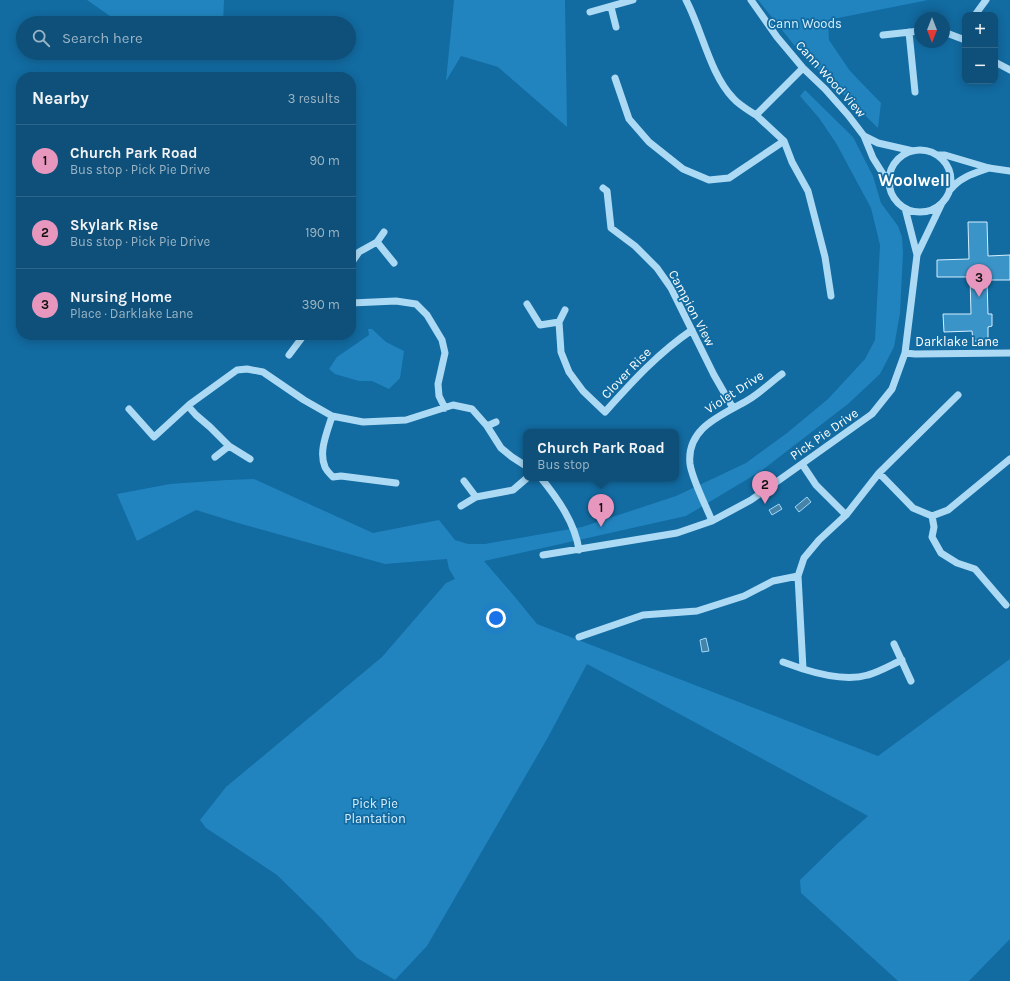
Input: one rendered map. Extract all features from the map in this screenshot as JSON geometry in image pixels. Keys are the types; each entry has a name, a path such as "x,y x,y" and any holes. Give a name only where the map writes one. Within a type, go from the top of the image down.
{"street":[{"path":"590,12 633,0"},
{"path":"686,0 698,24 718,76 734,99 756,115 784,141 792,162 808,191 825,257 831,296"},
{"name":"Cann Wood View","path":"751,0 777,37 803,68 848,114 864,136 873,158 890,185"},
{"path":"977,12 986,0"},
{"path":"611,7 616,28"},
{"path":"909,32 916,92"},
{"path":"882,35 914,32"},
{"path":"950,34 962,39"},
{"path":"998,64 1010,70"},
{"path":"756,115 803,68"},
{"path":"615,78 629,119 649,142 683,169 709,180 729,178 784,141"},
{"name":"Cann Wood View","path":"864,136 878,143 913,151"},
{"path":"989,168 955,183 941,205 933,210 924,212 914,212 905,208 892,194 890,185 890,176 898,160 913,151 925,151 936,155 945,155 989,168 1010,171"},
{"path":"936,155 946,164 951,176 951,188"},
{"name":"Campion View","path":"603,188 607,190 611,228 635,246 657,268 671,288 714,375 733,408"},
{"name":"Pick Pie Drive","path":"543,555 677,533 712,521 751,500 872,414 892,389 905,353 917,255 941,205"},
{"name":"Pick Pie Drive","path":"905,208 917,255"},
{"path":"356,256 359,252 377,242 384,232"},
{"path":"377,242 394,262"},
{"path":"356,303 396,301 416,304 427,315 442,340 445,353 438,384 439,396 445,408"},
{"path":"527,304 540,325 559,322 565,310"},
{"name":"Clover Rise","path":"559,322 561,352 569,372 583,391 606,412 637,377 678,340 692,330"},
{"path":"289,355 300,340"},
{"name":"Darklake Lane","path":"905,353 1010,353"},
{"path":"128,409 154,437 188,406 237,370 247,369 263,372 304,400 332,416 363,422 406,420 453,405 472,409 487,426 501,448 523,464"},
{"name":"Violet Drive","path":"712,521 697,486 690,464 692,447 700,429 748,400 782,374"},
{"path":"803,669 798,576 804,558 819,540 846,515 879,473 958,395"},
{"path":"188,406 229,446 250,459"},
{"path":"332,416 323,444 323,457 325,466 333,477 342,476 396,483"},
{"path":"487,426 496,422"},
{"path":"215,457 229,446"},
{"path":"879,473 913,508 932,516 948,510 1009,462"},
{"path":"802,464 816,485 846,515"},
{"path":"461,506 476,497 513,490 524,481"},
{"path":"543,481 569,520 577,536 580,550"},
{"path":"464,482 476,497"},
{"path":"932,516 934,527 932,537 941,553 957,563 975,569 1006,605"},
{"path":"579,637 643,615 697,611 744,596 773,581 798,576"},
{"path":"894,644 911,681"},
{"path":"783,662 821,674 844,677 867,675 902,660"}],"green space":[{"path":"87,0 224,0 223,16 110,16"},
{"path":"454,0 565,0 567,127 498,67 461,56 446,81"},
{"name":"Cann Woods","path":"758,0 928,0 828,20 829,40 850,71 881,103 878,128 798,50"},
{"name":"Pick Pie Plantation","path":"805,90 853,137 873,176 881,203 898,226 902,237 903,253 900,313 894,347 880,374 848,404 761,471 686,516 484,561 537,624 878,756 1010,659 1010,939 969,981 898,981 801,893 800,880 868,816 587,664 547,739 427,946 395,980 357,958 322,919 277,875 206,828 200,820 226,787 382,657 446,583 455,579 449,569 447,559 385,564 196,510 137,541 117,494 170,484 254,479 373,533 439,520 455,540 468,544 485,544 582,527 676,496 746,463 787,433 828,399 865,359 875,340 880,245 871,208 836,143 819,118 800,96"},
{"path":"368,329 372,329 386,342 404,351 400,378 389,389 372,381 359,381 335,374 329,369 337,357 369,335"}],"shaded area":[{"path":"807,497 811,502 799,512 795,507"},
{"path":"779,504 782,509 772,515 769,510"},
{"path":"706,638 709,651 702,652 700,640"}],"building":[{"path":"968,222 987,222 988,256 1010,255 1010,280 987,280 988,314 992,314 992,326 988,327 988,341 973,341 972,331 944,332 943,314 971,314 970,277 937,277 937,260 969,259"}],"place":[{"name":"Nursing Home","path":"979,297"},
{"name":"Skylark Rise","path":"765,504"},
{"name":"Church Park Road","path":"601,527"}],"district":[{"name":"Woolwell","path":"914,180"}]}
